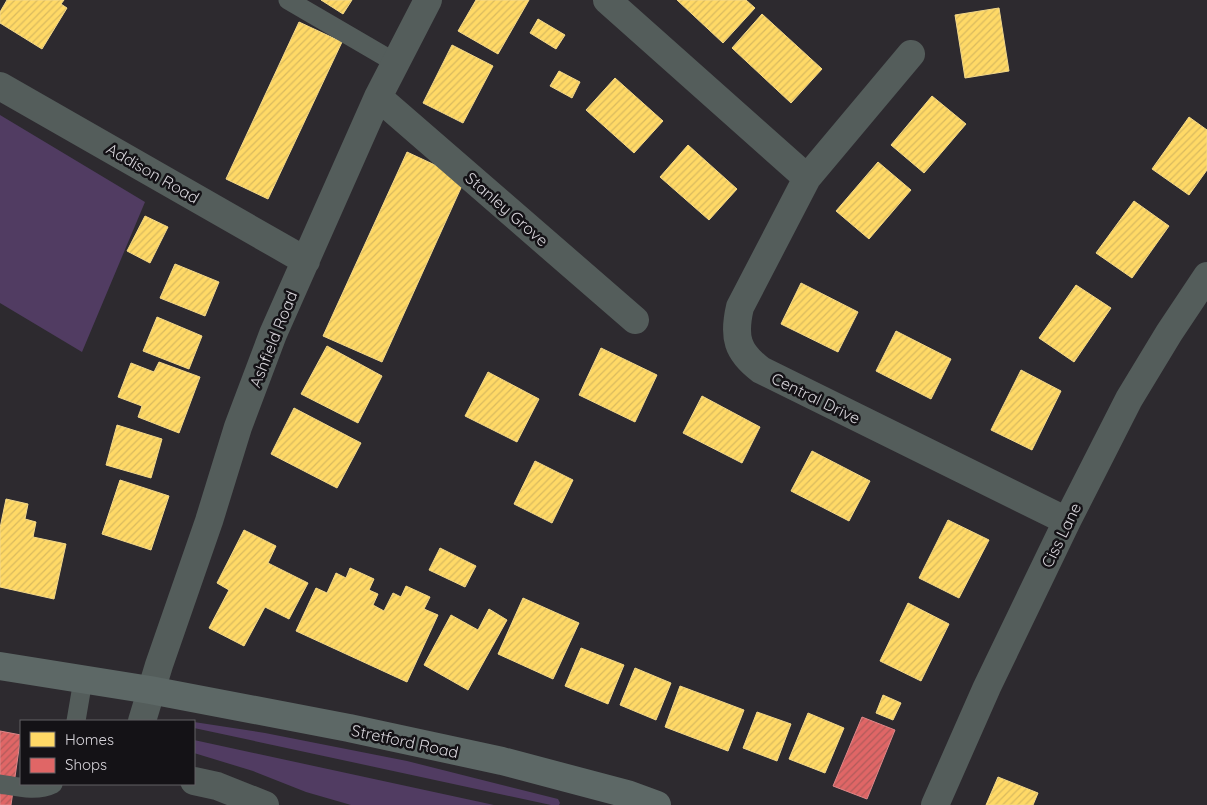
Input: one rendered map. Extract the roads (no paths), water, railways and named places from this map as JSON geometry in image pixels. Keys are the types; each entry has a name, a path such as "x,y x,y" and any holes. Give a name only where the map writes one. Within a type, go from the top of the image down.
{"main road":[{"name":"Stretford Road","path":"0,666 150,690 349,728 502,761 627,794 657,805"}],"street":[{"name":"Ashfield Road","path":"150,690 209,521 238,427 273,334 378,97 428,0"},
{"path":"607,0 808,178"},
{"name":"Central Drive","path":"911,54 808,178 740,307 736,325 738,344 747,360 760,370 1067,521"},
{"name":"Addison Road","path":"0,86 306,260"},
{"name":"Stanley Grove","path":"378,97 635,320"},
{"name":"Ciss Lane","path":"935,805 986,687 1129,399 1169,333 1207,276"},
{"path":"142,720 150,690"},
{"path":"195,781 217,786 265,805"}],"lane":[{"path":"288,0 396,63"},
{"path":"76,720 83,680"},
{"path":"0,784 24,788 44,788 51,785"}]}
